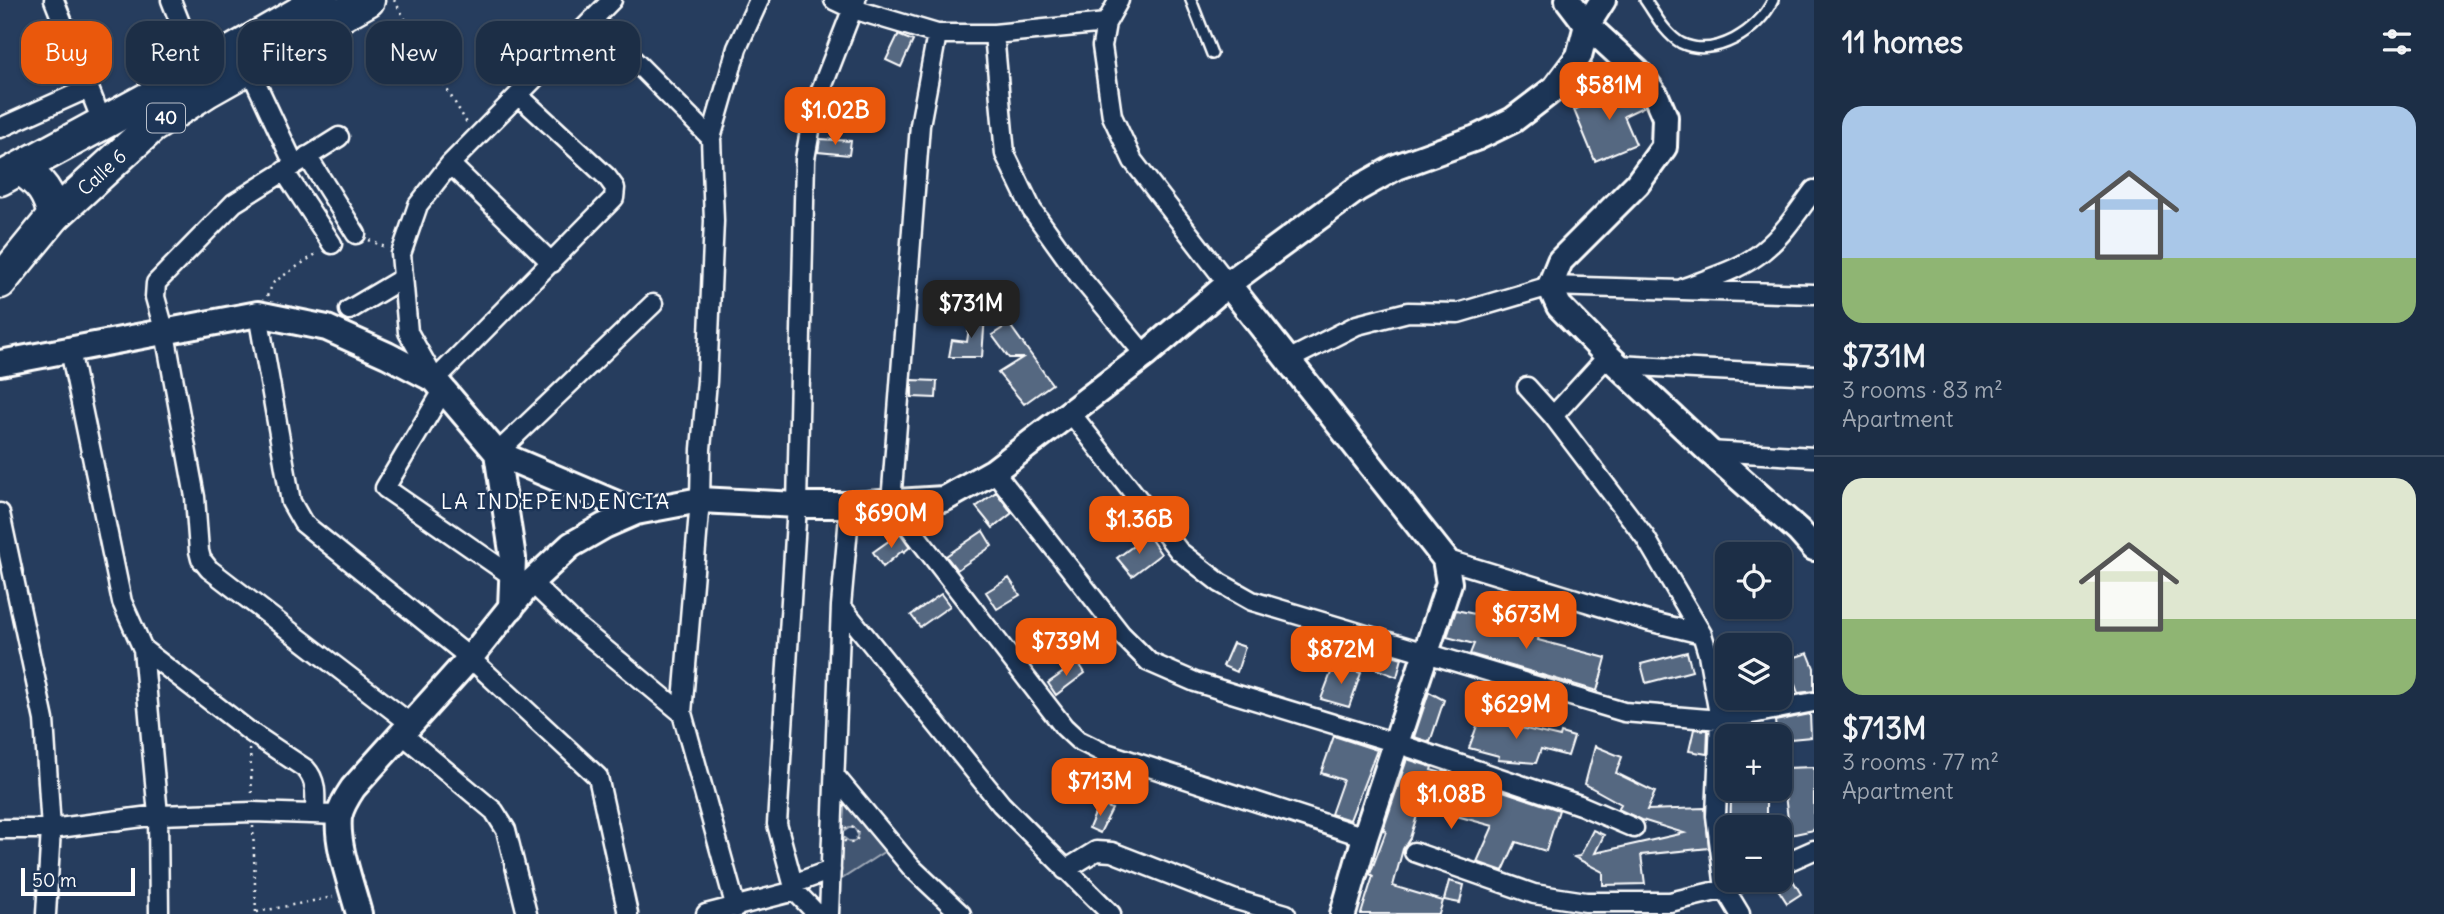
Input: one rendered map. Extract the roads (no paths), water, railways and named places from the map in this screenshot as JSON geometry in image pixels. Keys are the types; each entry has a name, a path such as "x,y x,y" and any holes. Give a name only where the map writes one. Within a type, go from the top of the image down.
{"highway":[{"name":"Calle 6","path":"331,21 368,0"},
{"name":"Calle 6","path":"224,56 311,3"},
{"name":"Calle 6","path":"0,282 54,216 151,127 238,74"},
{"name":"Calle 6","path":"11,174 175,84"},
{"path":"11,174 38,180 50,197 54,216"}],"main road":[{"path":"1568,0 1587,25 1639,72 1656,96 1665,117 1664,147 1637,184 1560,261 1550,286 1559,306 1612,360 1709,452 1809,537"},
{"path":"356,904 339,833 340,815 353,788 470,658 511,608 522,579 604,526 636,512 700,500 850,505 944,499 994,471 1146,355 1228,284 1357,189 1396,167 1476,138 1513,120 1555,88 1579,56 1587,25 1604,0"},
{"path":"1228,284 1445,559 1449,583 1365,837 1343,914"},
{"path":"0,363 258,314 327,328 387,355 439,384 497,453 636,512"},
{"path":"497,453 513,558 522,579"}],"street":[{"path":"54,0 103,124"},
{"path":"171,0 179,21"},
{"path":"439,384 408,332 401,254 418,205 450,164 612,0"},
{"path":"736,908 682,713 700,500 714,220 711,138 737,48 759,0"},
{"path":"834,0 854,4 937,34 994,34 1106,23"},
{"path":"1119,0 1106,23 1102,46 1112,116 1133,161 1228,284"},
{"path":"817,914 794,887 777,824 797,505 805,159 814,108 854,4"},
{"path":"593,19 711,138"},
{"path":"937,34 920,125 891,503 1064,727 1078,740 1101,751 1365,837"},
{"path":"994,34 1005,154 1032,210 1080,276 1146,355"},
{"path":"257,84 332,244"},
{"path":"0,128 89,88"},
{"path":"518,95 607,177 615,188 614,198 439,384 385,488 522,579 682,713"},
{"path":"339,137 234,203 156,283 155,297 165,333 195,497 201,559 209,569 407,729 494,811 506,830 527,914"},
{"path":"295,164 356,234"},
{"path":"450,164 552,263"},
{"path":"1677,291 1737,266 1763,251 1783,231 1814,190"},
{"path":"349,310 404,278"},
{"path":"1287,360 1357,325 1408,312 1458,313 1550,286 1814,294"},
{"path":"497,453 653,304"},
{"path":"258,314 291,502 303,523 470,658 598,777 628,914"},
{"path":"70,350 122,603 143,649 158,815 159,914"},
{"path":"1553,416 1612,360 1814,375"},
{"path":"1527,387 1553,416 1645,537 1702,634 1709,654 1720,720 1716,815"},
{"path":"1070,412 1180,551 1220,583 1252,601 1624,712 1720,720 1813,707"},
{"path":"1709,452 1814,457"},
{"path":"994,471 1121,634 1149,662 1195,682 1396,743 1580,805 1634,828"},
{"path":"829,914 841,606 850,505"},
{"path":"0,513 44,720 51,829 46,914"},
{"path":"1445,559 1648,621 1702,634"},
{"path":"841,606 1001,804 1111,914"},
{"path":"143,649 249,731 306,769 315,785 315,814"},
{"path":"836,777 911,867 961,914"},
{"path":"0,830 51,829 158,815 253,812 340,815"},
{"path":"1792,860 1814,850"},
{"path":"1065,870 1096,851 1112,852 1233,899 1286,914"},
{"path":"1415,852 1534,894 1586,902 1670,902 1715,891"},
{"path":"706,914 736,908 831,870"},
{"path":"1727,892 1740,914"}],"lane":[{"path":"1191,0 1212,54"},
{"path":"1645,0 1664,28 1679,42 1697,48 1721,45 1749,30 1773,0"}],"district":[{"name":"LA INDEPENDENCIA","path":"556,502"}]}
